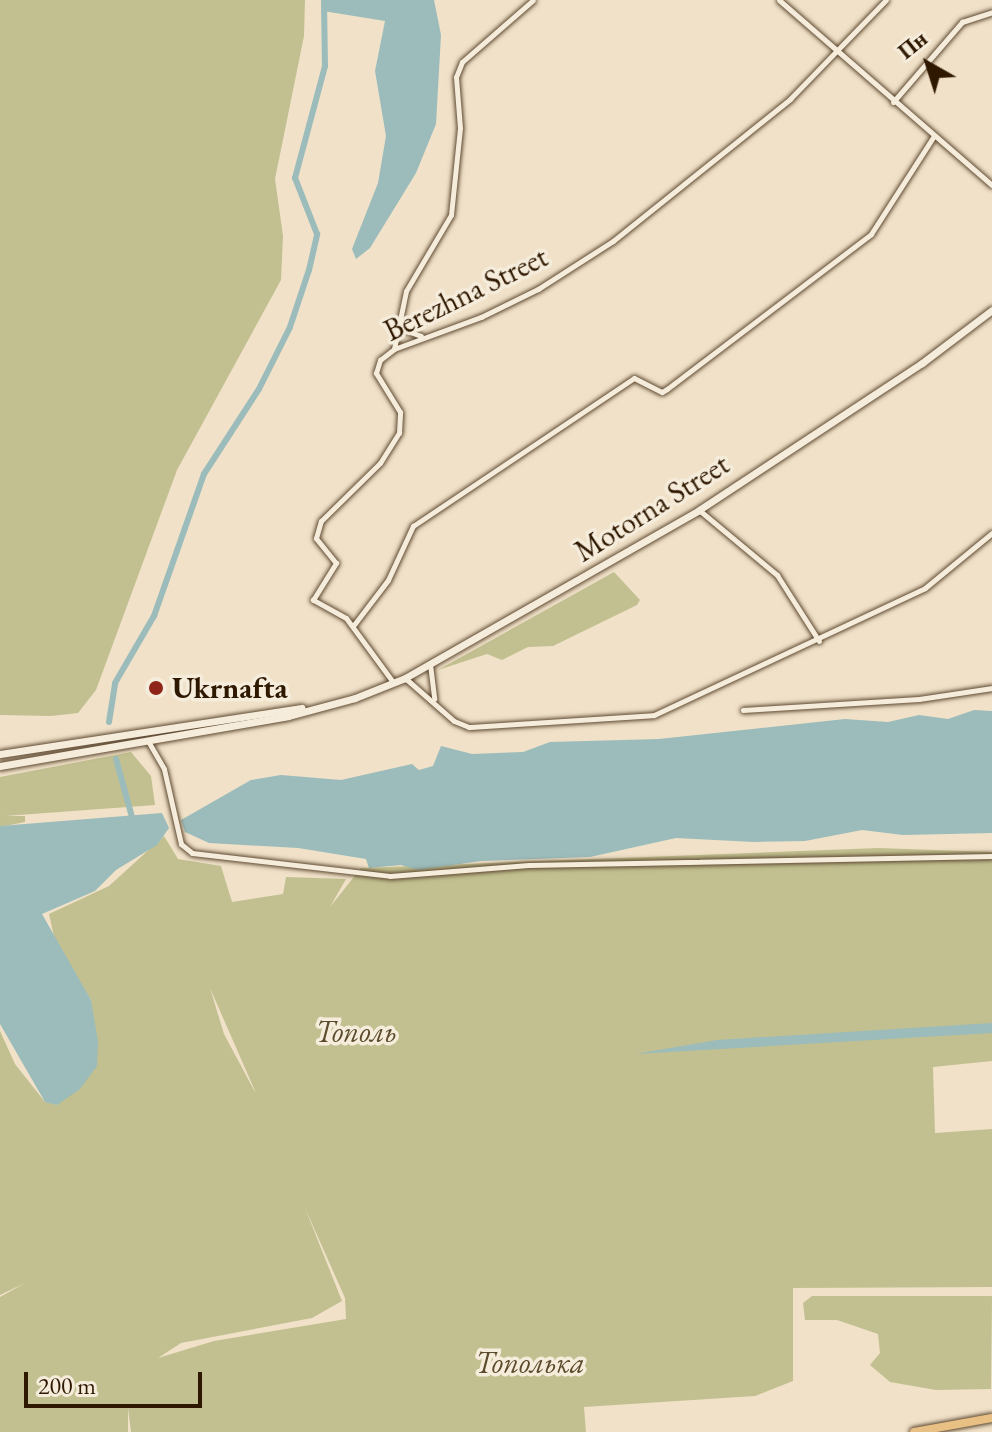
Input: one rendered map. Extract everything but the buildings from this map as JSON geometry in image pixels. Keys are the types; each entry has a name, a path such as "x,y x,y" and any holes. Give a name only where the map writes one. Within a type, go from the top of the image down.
{"main road":[{"path":"914,1432 992,1418"}],"street":[{"path":"394,349 402,329 406,291 451,215 460,128 456,77 462,62 533,0"},
{"path":"779,0 838,55 992,185"},
{"name":"Berezhna Street","path":"394,683 353,626 337,612 314,604 315,591 336,560 316,536 331,508 393,447 400,412 376,373 380,360 394,349 481,317 538,289 613,241 751,132 838,55 886,0"},
{"path":"893,102 962,22 992,12"},
{"path":"353,626 388,580 413,526 634,378 662,392 667,389 871,234 934,136"},
{"name":"Motorna Street","path":"317,707 405,678 699,510 922,363 992,310"},
{"path":"402,329 422,337"},
{"path":"699,510 777,575 819,641"},
{"path":"405,678 434,700 454,721 469,727 638,719 681,706 925,588 992,533"},
{"path":"430,664 434,700"},
{"path":"743,710 919,699 992,688"},
{"path":"0,766 148,741 317,707"},
{"path":"0,754 221,717 317,707"},
{"path":"148,741 164,769 181,844 192,853 390,876 529,865 992,856"},
{"path":"11,752 13,763"}],"green space":[{"path":"0,0 305,0 304,36 275,179 283,236 281,280 177,470 96,690 78,713 51,716 0,715"},
{"path":"614,572 640,600 637,605 553,646 528,647 502,660 487,654 438,670"},
{"path":"131,752 151,776 155,805 5,816 25,816 25,822 0,827 0,777"},
{"path":"164,836 178,859 221,866 232,902 283,894 286,877 346,879 330,907 361,868 878,848 992,852 992,1061 933,1067 935,1133 992,1129 992,1287 793,1288 793,1381 755,1396 584,1407 586,1432 131,1432 128,1408 128,1432 0,1432 0,1297 25,1283 0,1295 0,1031 15,1064 45,1102 91,1000 56,946 49,914 109,886","holes":["210,988 255,1091 255,1092 224,1034","305,1208 345,1298 346,1319 214,1341 158,1358 181,1343 312,1318 342,1301"]},
{"path":"812,1296 992,1296 991,1389 936,1390 890,1382 870,1365 880,1353 878,1334 837,1320 805,1320 803,1303"}],"water":[{"path":"321,0 434,0 441,35 436,124 416,173 370,248 356,259 352,249 378,183 386,136 375,71 385,21 323,11"},
{"path":"974,710 992,711 992,833 903,835 862,830 805,841 754,842 676,838 590,857 481,861 418,870 401,865 369,868 366,859 298,848 209,843 185,832 181,820 251,780 281,775 341,780 412,764 419,770 433,766 441,746 472,754 523,752 550,742 659,739 845,719 888,722 919,715 948,719"},
{"path":"162,813 169,828 157,845 116,870 95,891 42,914 91,1000 98,1041 97,1066 80,1089 57,1105 45,1102 0,1024 0,826"},
{"path":"992,1023 992,1033 635,1054 717,1040"}],"waterway":[{"path":"109,722 115,683 154,616 204,474 259,389 290,327 309,270 317,234 295,178 325,66 324,0"},
{"path":"116,759 132,817"}],"place":[{"name":"Ukrnafta","path":"156,688"}],"park label":[{"name":"Тополь","path":"356,1032"},
{"name":"Тополька","path":"530,1363"}]}
